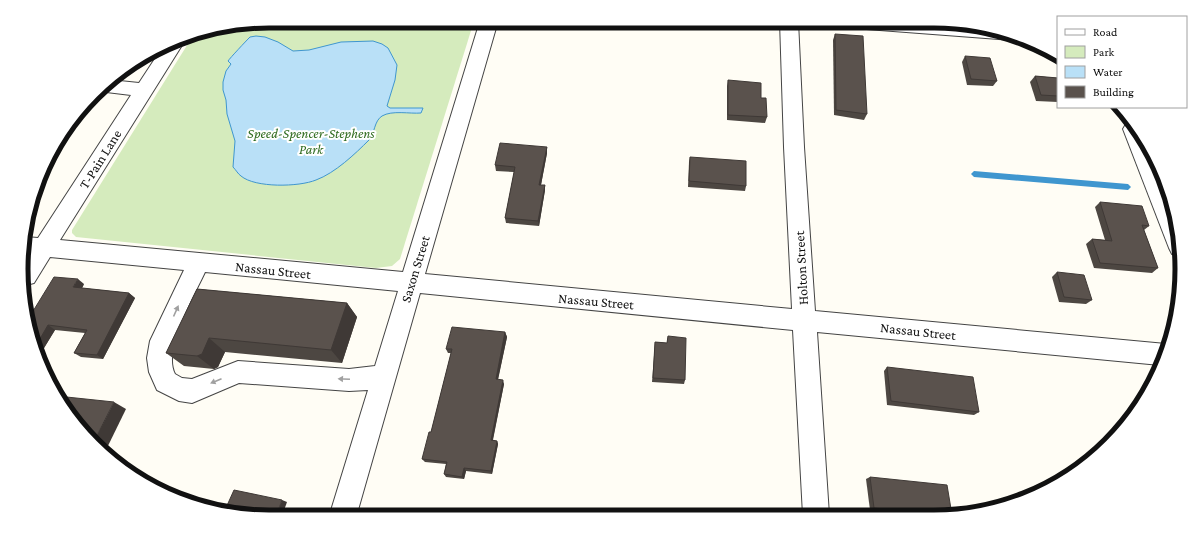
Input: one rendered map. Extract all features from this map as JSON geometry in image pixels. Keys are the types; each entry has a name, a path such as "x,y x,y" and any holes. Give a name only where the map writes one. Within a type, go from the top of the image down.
{"street":[{"name":"Saxon Street","path":"344,510 488,28"},
{"name":"Holton Street","path":"789,28 793,122 816,510"},
{"name":"T-Pain Lane","path":"28,269 35,247 144,90 170,49"},
{"path":"111,87 144,90"},
{"path":"1138,141 1170,223"},
{"name":"Nassau Street","path":"35,247 1159,354"},
{"path":"198,263 162,341 159,358 161,372 166,382 179,389 192,391 238,372 349,380 383,377"}],"green space":[{"name":"Speed-Spencer-Stephens Park","path":"269,28 472,28 400,259 392,266 376,268 76,237 72,233 72,230 189,42 207,36 238,30"}],"water":[{"path":"250,37 265,37 278,42 293,51 309,50 341,42 373,41 382,44 388,48 397,65 395,80 387,106 390,108 423,108 421,113 391,113 382,116 377,121 369,140 337,168 316,180 299,184 277,185 256,183 248,180 240,175 233,167 235,141 227,114 223,82 226,71 231,64 228,61"}],"building":[{"path":"835,34 863,36 867,114 836,110"},
{"path":"965,56 990,58 997,81 971,79"},
{"path":"1035,76 1057,78 1057,96 1041,95"},
{"path":"728,80 761,83 761,98 766,98 767,117 728,115"},
{"path":"500,143 547,147 539,185 545,185 538,221 505,218 515,167 495,165"},
{"path":"690,157 746,161 746,186 689,181"},
{"path":"1100,202 1142,206 1149,226 1142,225 1158,268 1100,263 1092,239 1112,241"},
{"path":"1057,272 1084,275 1092,300 1064,297"},
{"path":"54,277 78,279 73,287 129,293 97,355 74,353 87,330 48,325 39,340 32,312"},
{"path":"197,289 347,303 331,350 209,338 202,354 197,356 166,353"},
{"path":"452,327 505,332 496,379 503,380 491,440 497,441 491,471 464,468 462,477 444,474 447,462 422,459 429,432 431,432 452,349 446,349"},
{"path":"668,336 686,338 685,380 653,378 655,342 667,343"},
{"path":"887,367 973,377 979,412 891,401"},
{"path":"65,397 114,402 96,436 78,416"},
{"path":"870,477 947,485 951,509 892,510 874,508"},
{"path":"234,490 282,500 278,510 238,508 227,506"}],"waterway":[{"path":"974,174 1128,187"}]}
